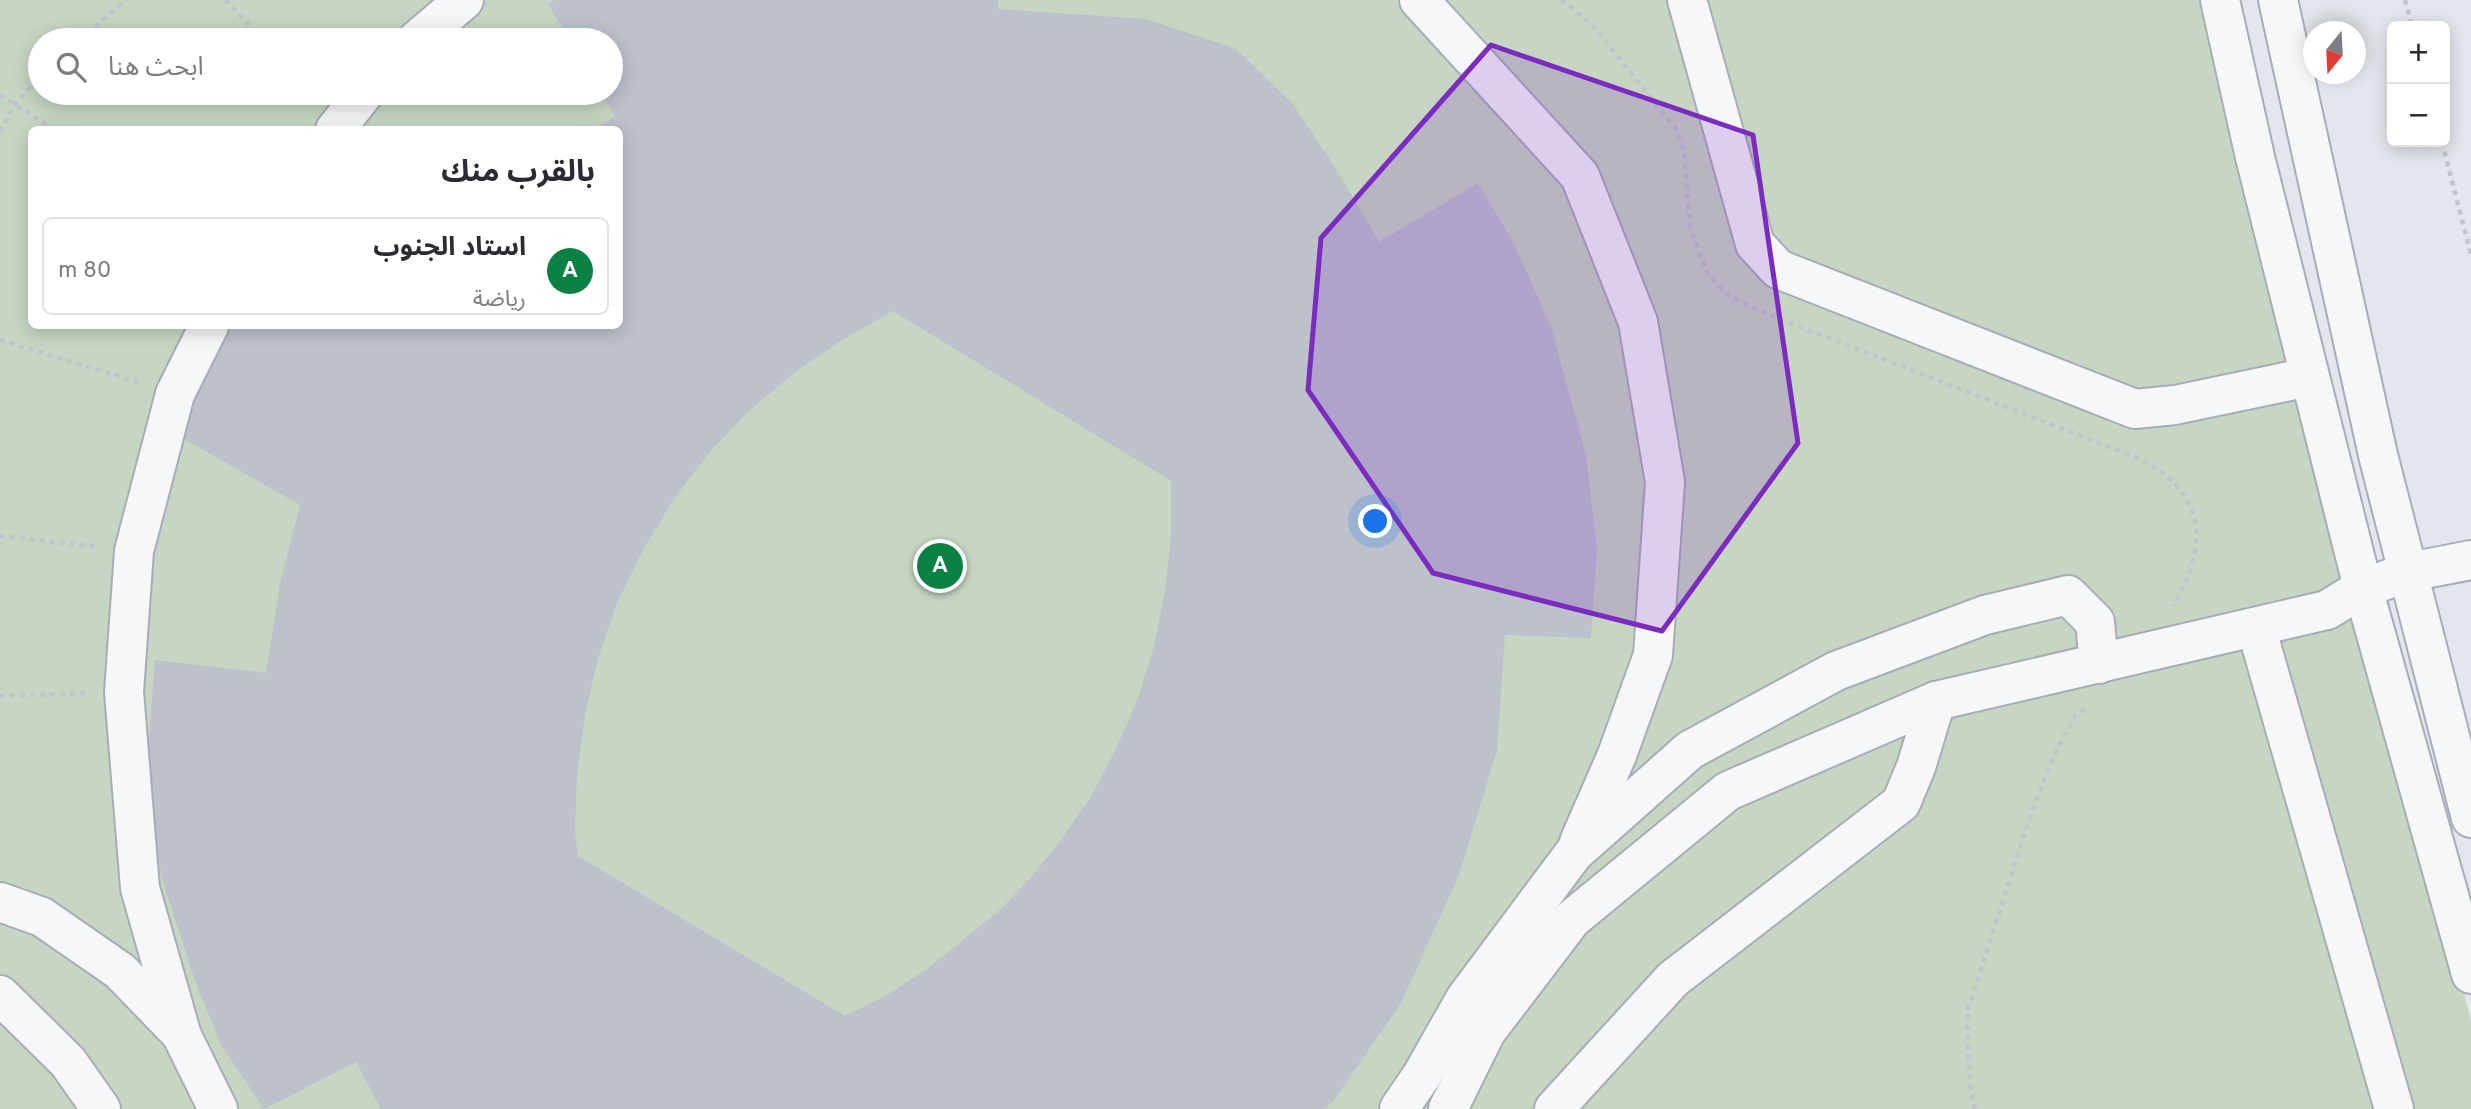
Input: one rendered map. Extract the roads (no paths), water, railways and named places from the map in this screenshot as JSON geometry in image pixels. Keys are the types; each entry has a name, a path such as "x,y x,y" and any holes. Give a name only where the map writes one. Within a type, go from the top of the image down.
{"street":[{"path":"431,28 464,0"},
{"path":"1687,0 1755,244 1778,269 2135,409 2175,405 2309,377"},
{"path":"2220,0 2255,157 2363,589 2471,974"},
{"path":"2278,0 2374,438 2471,818"},
{"path":"1425,1 1580,176 1637,322 1642,349 1665,482 1653,655 1617,755 1574,853"},
{"path":"338,126 355,105"},
{"path":"208,329 175,394 134,551 124,692 140,888 183,1036 218,1109"},
{"path":"1448,1109 1486,1032 1572,919 1727,792 1936,702 2098,682 2152,651 2327,610 2363,589 2409,572 2471,560"},
{"path":"1399,1109 1416,1092 1465,999 1574,853 1690,750 1836,671 1985,615 2068,595 2095,622 2098,682"},
{"path":"2256,626 2394,1109"},
{"path":"1554,1109 1673,979 1901,803 1916,767 1936,702"},
{"path":"0,902 42,917 120,971 183,1036"},
{"path":"0,995 68,1062 100,1109"}],"place":[{"name":"استاد الجنوب","path":"940,566"}]}
